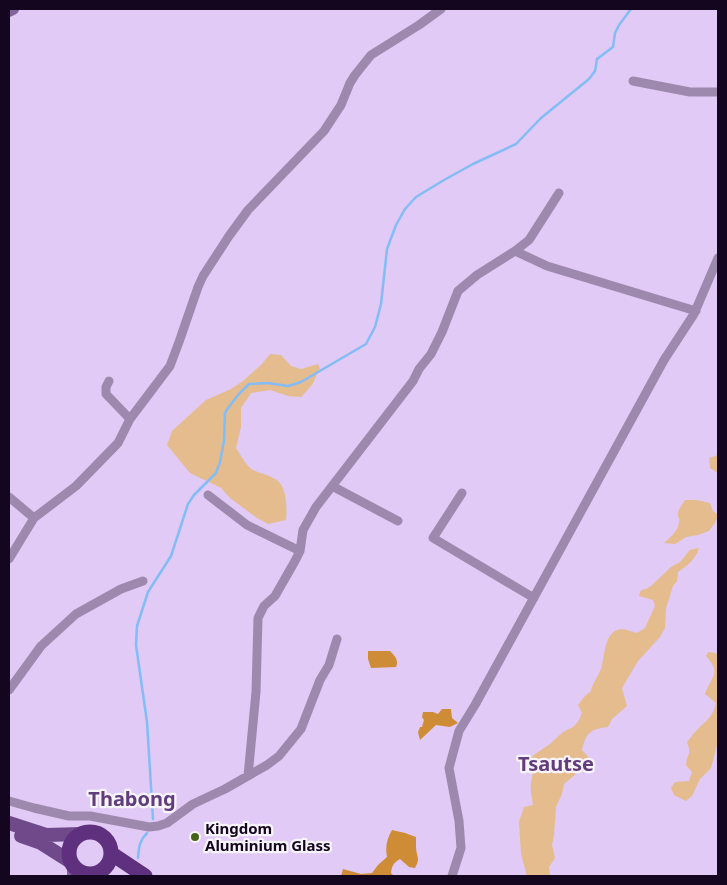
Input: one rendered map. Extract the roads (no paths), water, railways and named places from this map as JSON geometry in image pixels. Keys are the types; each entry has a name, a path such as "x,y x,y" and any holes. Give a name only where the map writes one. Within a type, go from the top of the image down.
{"highway":[{"path":"95,874 108,864 112,854 109,842 105,837 94,832 88,832 76,837 72,842 69,849 72,868 82,873 117,876"},
{"path":"112,854 145,876"}],"main road":[{"path":"9,11 13,9"},
{"path":"9,823 46,835 82,834"},
{"path":"9,832 41,843 72,868"}],"street":[{"path":"9,559 34,518 76,486 118,443 130,419 170,366 203,276 248,210 324,131 341,105 350,83 371,55 441,9"},
{"path":"633,81 690,92 718,92"},
{"path":"248,776 256,692 258,618 264,606 275,596 295,561 300,551 303,530 316,507 408,388 419,369 431,354 458,291 477,275 529,240 559,193"},
{"path":"515,251 546,266 696,311"},
{"path":"452,876 461,848 459,821 450,768 459,731 664,360 696,311 718,258"},
{"path":"109,381 106,394 130,419"},
{"path":"332,486 398,521"},
{"path":"462,493 434,538 534,598"},
{"path":"208,495 247,525 300,551"},
{"path":"9,497 34,518"},
{"path":"9,690 41,646 76,614 121,589 143,582"},
{"path":"9,802 69,816 90,816 149,827 167,823 193,804 225,789 279,756 301,729 320,680 329,665 337,640"}],"waterway":[{"path":"153,819 147,722 136,645 137,626 148,592 171,556 188,504 194,495 216,473 224,441 225,413 249,384 268,383 288,386 301,382 366,344 375,327 381,304 387,249 396,225 405,209 416,197 444,180 516,144 541,118 589,79 595,71 597,59 613,47 615,33 631,9"},
{"path":"138,858 139,847 147,833"}],"place":[{"name":"Kingdom Aluminium Glass","path":"195,837"}],"district":[{"name":"Tsautse","path":"556,763"},
{"name":"Thabong","path":"132,798"}]}
